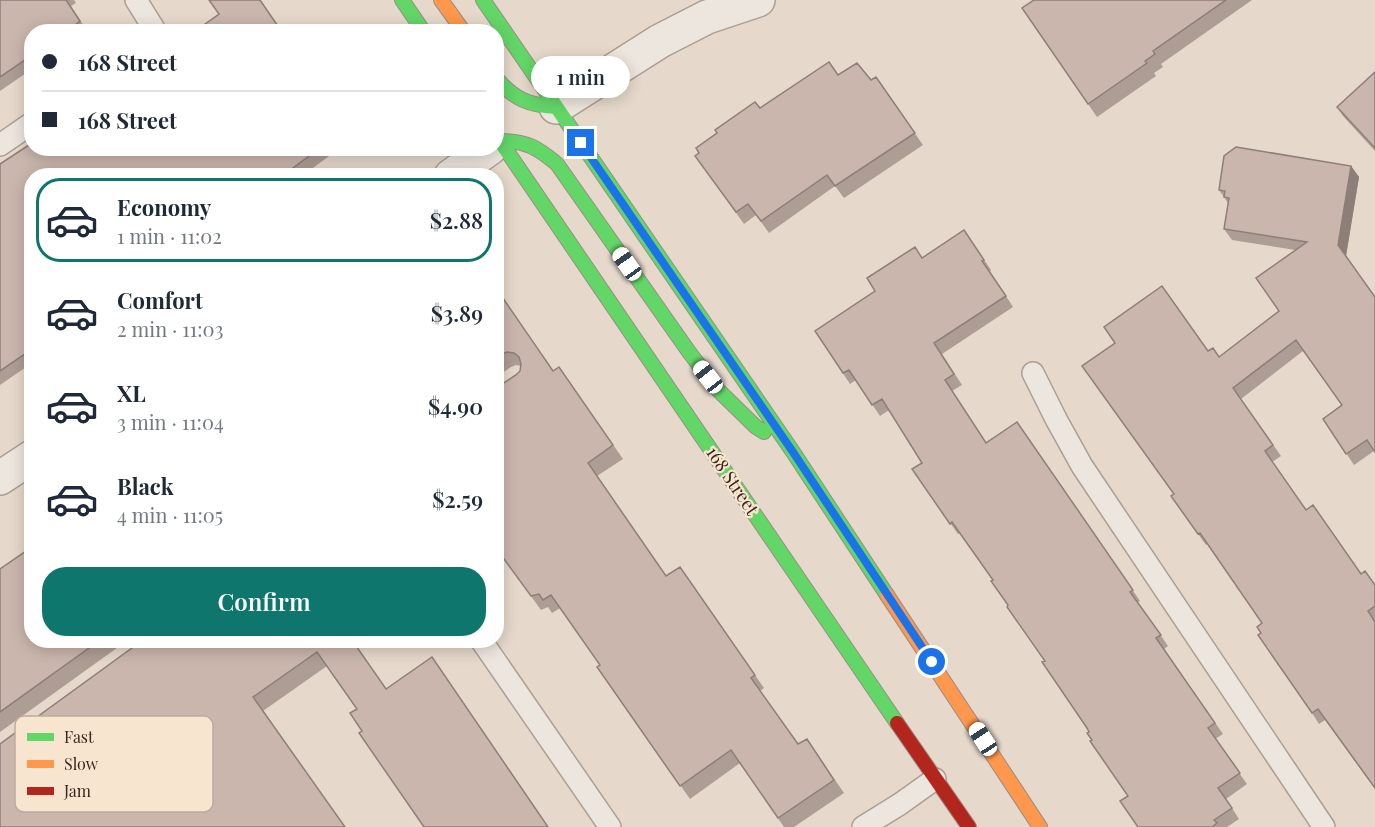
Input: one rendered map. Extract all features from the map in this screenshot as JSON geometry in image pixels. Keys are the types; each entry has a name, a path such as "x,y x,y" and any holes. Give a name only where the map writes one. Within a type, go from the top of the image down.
{"main road":[{"path":"402,0 418,24"},
{"path":"441,0 458,24"},
{"path":"483,0 499,24"},
{"path":"504,31 793,452 1040,827"},
{"path":"504,88 519,99 538,106 556,107"},
{"path":"504,141 517,140 539,148 557,164 688,352 718,390 756,427 793,452"},
{"name":"168 Street","path":"504,154 969,827"}],"street":[{"path":"556,107 660,41 707,17 758,0"},
{"path":"462,168 477,156"},
{"path":"0,478 24,462"}],"lane":[{"path":"135,0 151,24"},
{"path":"0,145 24,128"},
{"path":"1033,373 1082,466 1324,827"},
{"path":"487,648 610,827"},
{"path":"863,827 900,804 935,778"}],"building":[{"path":"0,0 66,0 80,21 76,24 24,24 24,60 0,77"},
{"path":"209,0 260,0 276,24 205,24 219,14"},
{"path":"1034,0 1226,0 1153,51 1155,54 1145,61 1147,63 1088,104 1022,8"},
{"path":"829,62 838,75 857,63 871,80 876,77 915,133 835,186 827,175 761,221 748,204 736,212 695,156 699,153 696,148 717,133 715,130 755,102 760,108"},
{"path":"1375,72 1375,148 1337,107"},
{"path":"1236,147 1351,166 1338,245 1375,297 1375,452 1367,440 1346,454 1323,419 1342,405 1296,340 1233,388 1273,445 1265,451 1306,510 1313,505 1361,574 1365,571 1375,585 1375,606 1368,611 1375,622 1375,788 1318,709 1312,713 1258,635 1261,633 1257,627 1262,623 1200,533 1198,534 1171,496 1174,494 1082,366 1115,343 1104,327 1162,286 1208,351 1213,348 1219,357 1279,311 1256,278 1307,242 1224,229 1229,198 1224,197 1225,191 1219,190 1224,156"},
{"path":"24,148 24,156 309,156 293,168 24,168 24,354 0,371 0,164"},
{"path":"964,230 1006,296 934,343 954,374 945,380 986,443 1017,422 1133,590 1130,592 1161,635 1156,638 1215,723 1208,728 1240,773 1218,788 1232,808 1214,820 1217,823 1212,827 1138,827 1120,801 1128,796 1090,741 1092,740 1087,733 1089,732 1087,728 1042,662 1045,661 1007,607 1008,605 991,581 993,580 912,469 922,463 882,399 872,405 849,370 843,373 815,331 875,291 867,278 915,247 922,258"},
{"path":"504,300 553,371 559,367 613,445 588,463 666,576 680,567 755,675 751,678 798,744 807,739 834,780 778,818 731,750 680,786 597,667 600,665 551,595 543,600 539,594 531,596 504,559 504,383 520,371 521,364 519,357 507,352 504,353"},
{"path":"24,552 24,648 89,648 0,712 0,569"},
{"path":"132,648 358,648 386,689 432,657 548,827 424,827 359,733 362,731 350,713 357,709 317,652 253,697 345,827 1,827 0,744 15,733 15,812 213,812 213,716 38,716"}],"traffic: fast":[{"path":"402,0 418,24"},
{"path":"483,0 499,24"},
{"path":"504,31 793,452 887,595"},
{"path":"504,86 522,100 537,105 556,107"},
{"path":"504,141 532,146 557,164 718,390 764,432"},
{"path":"504,147 897,723"}],"traffic: slow":[{"path":"441,0 458,24"},
{"path":"887,595 1040,827"}],"traffic: jam":[{"path":"897,723 969,827"}],"route":[{"path":"581,143 793,452 932,662"}]}
